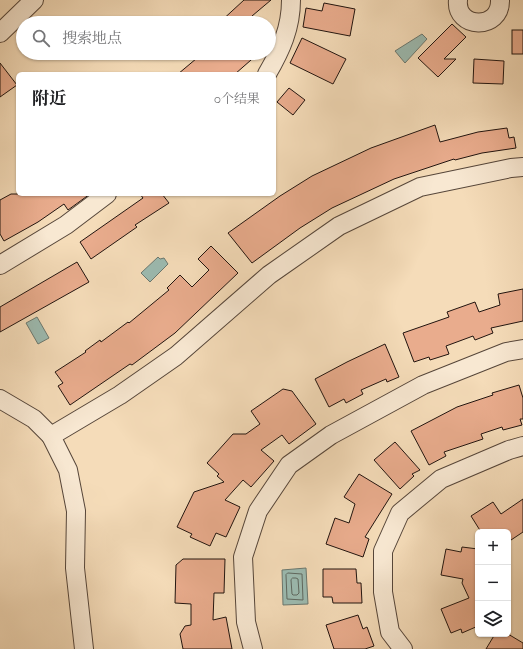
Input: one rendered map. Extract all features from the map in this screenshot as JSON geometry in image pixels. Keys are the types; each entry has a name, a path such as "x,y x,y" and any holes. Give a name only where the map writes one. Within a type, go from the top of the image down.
{"street":[{"path":"18,16 34,0"},
{"path":"276,59 280,52 289,26 291,0"},
{"path":"458,0 459,10 463,16 469,21 475,23 489,21 498,11 502,2"},
{"path":"0,33 16,17"},
{"path":"268,72 275,60"},
{"path":"51,436 120,395 176,356 269,275 339,226 420,187 511,168 523,167"},
{"path":"0,265 66,225 104,196"},
{"path":"253,649 246,622 243,557 258,511 289,465 331,435 423,385 506,352 523,349"},
{"path":"0,399 34,419 51,436 68,470 76,511 75,568 84,649"},
{"path":"402,649 390,632 383,592 384,551 400,513 440,479 509,450 523,446"}],"water":[{"path":"422,34 427,39 405,63 395,51"},
{"path":"158,257 160,259 164,258 168,264 150,282 141,273"},
{"path":"37,317 49,338 38,344 26,323"},
{"path":"306,568 308,604 283,605 282,570"}],"building":[{"path":"244,0 271,0 252,16 227,16"},
{"path":"324,3 355,9 350,36 303,27 306,8 322,11"},
{"path":"452,24 466,37 444,59 456,59 438,77 418,58"},
{"path":"512,30 523,30 523,54 512,54"},
{"path":"302,38 346,59 333,84 290,63"},
{"path":"474,59 504,61 503,84 473,83"},
{"path":"195,60 251,60 237,72 180,72"},
{"path":"0,63 16,86 0,97"},
{"path":"289,88 305,100 293,115 277,102"},
{"path":"435,125 440,142 478,132 507,128 509,138 514,137 516,148 454,159 394,179 332,208 300,228 252,263 228,233 280,196 312,176 371,148"},
{"path":"11,194 16,194 16,196 87,196 68,210 64,204 38,222 4,241 0,234 0,200"},
{"path":"142,196 164,196 169,203 135,225 137,227 91,259 80,242 143,198"},
{"path":"211,246 238,273 175,333 132,365 130,364 70,405 58,386 63,383 55,372 86,352 85,351 100,340 101,342 128,322 129,323 169,290 167,288 180,275 192,287 209,270 198,259"},
{"path":"77,262 89,282 0,332 0,307"},
{"path":"523,289 523,321 491,328 493,333 475,340 473,336 446,346 449,354 430,360 429,357 414,362 403,333 449,317 447,312 475,302 479,312 500,305 498,294"},
{"path":"385,344 399,377 387,382 386,379 361,390 363,394 346,403 344,399 329,407 315,379"},
{"path":"519,385 523,398 523,419 520,419 522,425 503,430 502,427 481,434 483,439 444,452 446,456 429,465 411,431 457,407 493,395 492,393"},
{"path":"283,389 292,391 316,424 289,444 282,435 261,450 274,461 251,487 243,480 225,500 240,507 226,537 216,533 210,546 190,537 192,534 177,527 194,492 224,482 217,476 219,474 207,463 233,434 246,434 260,424 251,411"},
{"path":"395,442 420,470 412,474 414,476 400,489 374,460"},
{"path":"359,474 392,494 365,537 369,539 363,557 326,544 335,518 349,523 355,504 344,497"},
{"path":"523,499 523,532 511,540 511,529 479,529 471,516 493,502 501,514"},
{"path":"462,547 475,549 475,627 462,633 461,629 451,633 441,609 469,598 462,583 463,579 441,575 446,549 461,552"},
{"path":"183,559 225,559 224,593 214,593 213,620 226,617 232,649 183,649 180,634 185,626 191,625 191,604 175,603 176,565"},
{"path":"323,569 356,569 357,583 361,583 362,603 333,603 332,597 323,597"},
{"path":"358,615 363,629 367,627 374,646 365,649 334,649 326,625"},
{"path":"511,636 523,643 523,649 486,649 493,637"}]}
